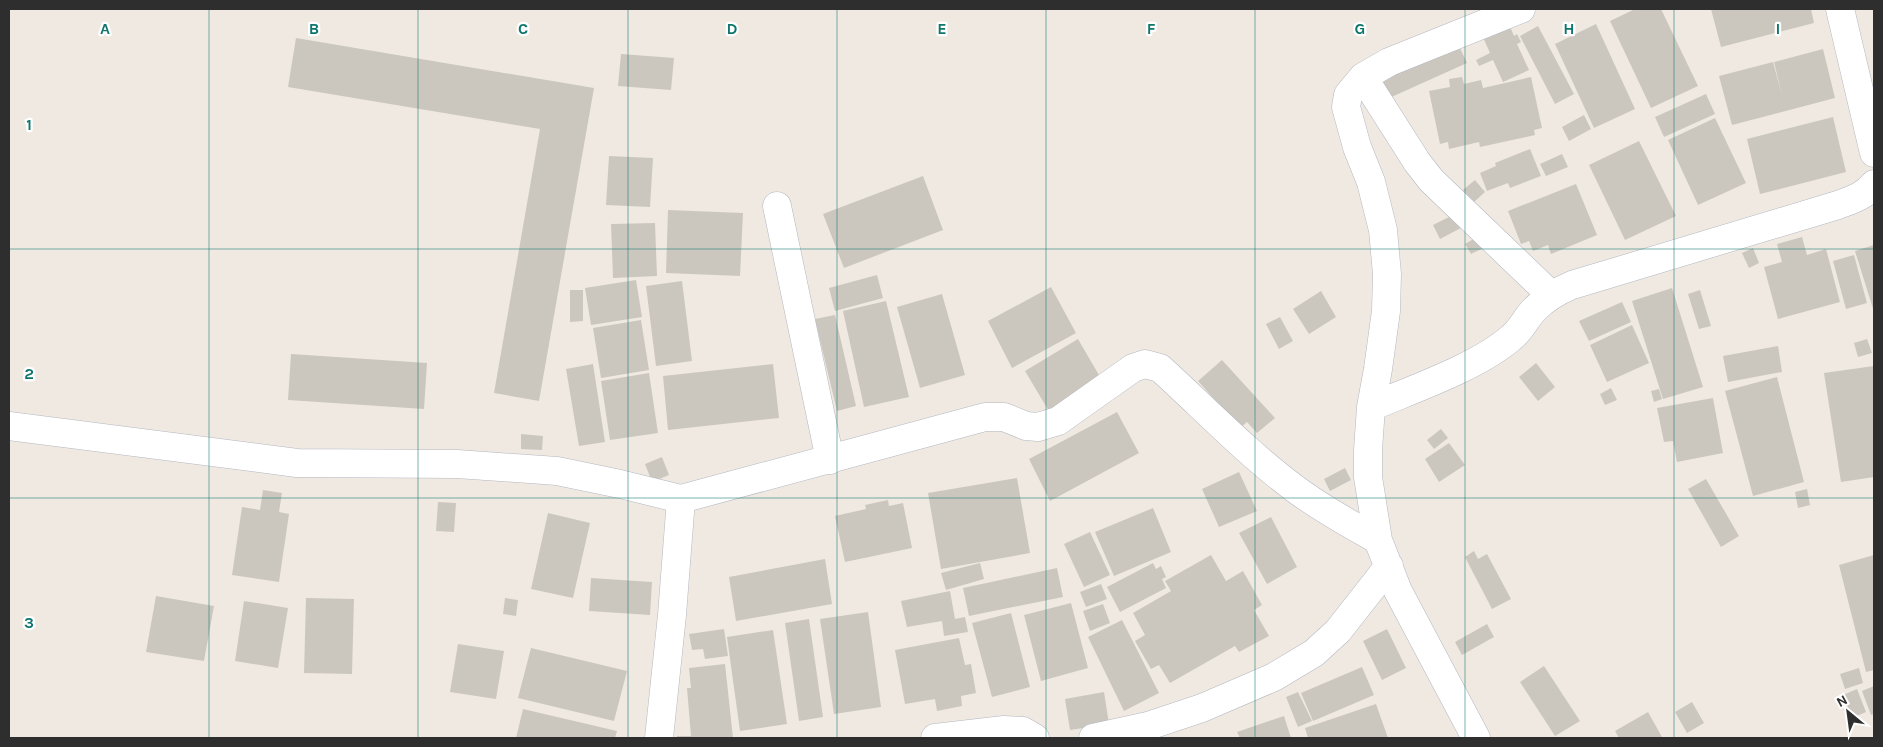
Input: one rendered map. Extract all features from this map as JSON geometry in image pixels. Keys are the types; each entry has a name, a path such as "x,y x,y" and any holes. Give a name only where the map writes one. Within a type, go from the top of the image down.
{"street":[{"path":"1476,738 1398,591 1378,540 1368,477 1371,407 1386,311 1387,274 1383,230 1371,182 1357,147 1346,107 1348,95 1363,76 1389,62 1521,9"},
{"path":"1840,9 1874,153"},
{"path":"1363,76 1417,162 1431,180 1551,295"},
{"path":"1371,407 1452,372 1488,354 1513,337 1534,309 1551,295 1572,285 1838,205 1857,198 1869,191 1874,184"},
{"path":"777,206 830,460"},
{"path":"9,426 296,463 457,464 557,471 681,499 984,418 1004,417 1026,426 1038,427 1058,421 1133,368 1145,364 1160,368 1293,488 1326,510 1378,540"},
{"path":"659,738 672,615 681,499"},
{"path":"1094,738 1148,726 1202,708 1274,678 1314,653 1338,631 1388,566"},
{"path":"935,738 1004,730 1022,731 1035,738"}],"building":[{"path":"1635,9 1661,9 1698,86 1651,108 1610,21"},
{"path":"1711,9 1811,9 1814,23 1721,47"},
{"path":"1508,22 1514,36 1517,34 1521,42 1517,44 1529,70 1503,82 1493,60 1479,66 1476,60 1490,53 1482,35"},
{"path":"1596,24 1635,109 1594,128 1555,44"},
{"path":"1538,26 1574,94 1555,104 1520,36"},
{"path":"296,38 594,88 539,401 494,393 540,129 288,87"},
{"path":"1458,44 1467,63 1387,99 1379,80"},
{"path":"1823,49 1835,98 1732,125 1719,76 1773,62 1782,95 1774,62"},
{"path":"621,54 674,58 671,90 618,86"},
{"path":"1462,77 1464,84 1481,80 1483,88 1531,77 1542,128 1534,130 1535,135 1480,147 1479,142 1449,149 1448,142 1440,144 1429,91 1450,87 1449,79"},
{"path":"1706,94 1715,114 1664,137 1655,117"},
{"path":"1584,115 1591,129 1569,141 1562,127"},
{"path":"1833,117 1846,172 1760,194 1747,139"},
{"path":"1715,118 1746,183 1698,205 1668,140"},
{"path":"1639,141 1676,216 1625,240 1589,165"},
{"path":"1530,149 1541,176 1510,188 1508,183 1487,191 1480,173 1496,166 1495,163"},
{"path":"1562,154 1568,167 1546,176 1540,164"},
{"path":"609,156 653,158 650,207 606,205"},
{"path":"923,176 943,230 844,268 823,214"},
{"path":"1475,180 1485,192 1474,202 1463,190"},
{"path":"1576,184 1597,235 1551,254 1548,245 1533,251 1529,241 1521,244 1508,211"},
{"path":"668,210 743,213 740,276 666,273"},
{"path":"1455,214 1461,228 1440,239 1433,225"},
{"path":"655,223 657,276 613,278 611,224"},
{"path":"1477,237 1483,248 1471,254 1465,244"},
{"path":"1802,237 1807,255 1826,249 1840,302 1778,319 1764,267 1782,262 1777,244"},
{"path":"1874,245 1874,312 1855,251"},
{"path":"1753,248 1759,263 1749,268 1742,253"},
{"path":"1854,255 1867,303 1846,309 1833,261"},
{"path":"877,275 883,298 835,311 829,288"},
{"path":"636,280 642,317 591,325 585,288"},
{"path":"682,281 692,361 656,366 646,286"},
{"path":"1051,287 1076,333 1012,368 988,321"},
{"path":"1672,288 1703,387 1663,399 1632,301"},
{"path":"570,290 583,290 583,321 570,322"},
{"path":"1700,290 1711,326 1699,329 1688,294"},
{"path":"1321,291 1336,317 1309,334 1293,309"},
{"path":"942,294 965,375 920,388 897,307"},
{"path":"886,301 909,397 864,407 843,311"},
{"path":"1622,302 1631,322 1589,341 1579,321"},
{"path":"835,315 856,406 837,411 815,319"},
{"path":"1280,317 1293,341 1279,349 1266,324"},
{"path":"641,320 649,370 601,378 593,328"},
{"path":"1632,325 1649,363 1607,382 1590,345"},
{"path":"1078,339 1103,382 1050,413 1025,371"},
{"path":"1867,339 1872,353 1858,357 1854,343"},
{"path":"1778,346 1782,372 1728,382 1723,356"},
{"path":"291,354 427,363 424,409 288,400"},
{"path":"1222,360 1275,418 1257,433 1247,422 1240,428 1198,381"},
{"path":"1536,363 1555,387 1538,401 1519,377"},
{"path":"593,364 605,442 579,446 566,369"},
{"path":"773,364 779,418 668,430 663,376"},
{"path":"1874,366 1874,477 1841,482 1824,373"},
{"path":"649,373 658,433 610,440 601,381"},
{"path":"1777,377 1804,482 1753,496 1725,391"},
{"path":"1611,388 1617,400 1605,405 1600,394"},
{"path":"1659,389 1662,399 1654,402 1651,391"},
{"path":"1713,398 1723,453 1677,462 1673,441 1664,442 1657,408"},
{"path":"1117,412 1139,453 1050,501 1029,459"},
{"path":"1441,429 1448,438 1434,449 1427,440"},
{"path":"521,434 543,436 542,450 521,449"},
{"path":"1449,443 1465,465 1439,482 1425,459"},
{"path":"662,457 669,475 652,482 645,464"},
{"path":"1345,468 1351,480 1330,491 1324,479"},
{"path":"1239,472 1257,511 1219,527 1202,489"},
{"path":"1017,478 1030,553 941,569 928,493"},
{"path":"1706,479 1739,536 1721,547 1688,489"},
{"path":"1807,489 1810,505 1798,508 1795,492"},
{"path":"263,490 282,493 279,512 289,514 279,582 232,575 242,507 260,510"},
{"path":"888,500 889,506 903,503 912,548 845,562 835,516 866,509 865,505"},
{"path":"438,502 456,503 454,532 436,531"},
{"path":"1153,508 1171,552 1114,576 1095,532"},
{"path":"548,513 590,523 573,598 531,589"},
{"path":"1271,517 1297,567 1267,584 1239,533"},
{"path":"1090,532 1110,575 1084,587 1064,544"},
{"path":"1474,551 1478,559 1487,554 1511,599 1492,609 1465,557"},
{"path":"1211,555 1226,581 1243,571 1262,605 1254,610 1269,636 1239,652 1235,646 1170,683 1159,665 1151,669 1135,641 1145,635 1133,613 1171,591 1165,581"},
{"path":"1874,555 1874,670 1866,672 1839,565"},
{"path":"825,559 832,604 736,621 729,577"},
{"path":"980,563 984,579 946,590 941,573"},
{"path":"1153,563 1156,569 1161,566 1166,577 1162,579 1166,588 1120,612 1107,587"},
{"path":"1057,568 1063,597 969,616 963,588"},
{"path":"591,578 652,582 650,615 589,611"},
{"path":"1101,584 1107,599 1086,607 1080,592"},
{"path":"950,591 955,619 965,617 968,632 944,636 942,621 907,627 901,601"},
{"path":"156,596 214,606 204,661 146,652"},
{"path":"306,598 354,599 352,674 304,673"},
{"path":"505,598 518,600 516,616 503,614"},
{"path":"244,601 288,608 278,668 235,661"},
{"path":"1071,603 1088,668 1041,681 1024,615"},
{"path":"1103,604 1110,623 1090,631 1083,611"},
{"path":"868,612 881,707 834,714 820,619"},
{"path":"1011,613 1030,687 992,697 972,623"},
{"path":"809,619 823,717 799,721 785,623"},
{"path":"1122,620 1159,693 1124,711 1088,637"},
{"path":"1487,624 1494,637 1462,655 1455,642"},
{"path":"724,629 728,656 705,659 703,649 692,650 689,634"},
{"path":"1387,629 1406,668 1382,680 1363,641"},
{"path":"773,630 787,724 740,731 727,637"},
{"path":"959,638 965,665 971,664 976,693 961,696 962,706 937,711 935,699 905,704 895,650"},
{"path":"458,644 504,651 496,699 450,692"},
{"path":"531,648 627,671 614,721 518,698"},
{"path":"725,664 733,738 677,738 677,736 691,736 687,688 691,688 689,668"},
{"path":"1544,666 1580,721 1555,736 1520,682"},
{"path":"1362,667 1374,695 1313,721 1301,693"},
{"path":"1859,668 1863,683 1845,689 1840,674"},
{"path":"1874,686 1874,714 1871,715 1862,691"},
{"path":"1857,689 1866,712 1852,718 1843,695"},
{"path":"1104,692 1109,724 1070,730 1065,699"},
{"path":"1298,692 1312,721 1298,727 1286,697"},
{"path":"1692,702 1704,723 1687,733 1675,712"},
{"path":"1376,704 1388,738 1308,738 1305,728"},
{"path":"523,709 617,731 615,738 516,738"},
{"path":"1648,712 1662,737 1619,738 1615,731"},
{"path":"1284,716 1291,738 1240,738 1237,732"}]}
